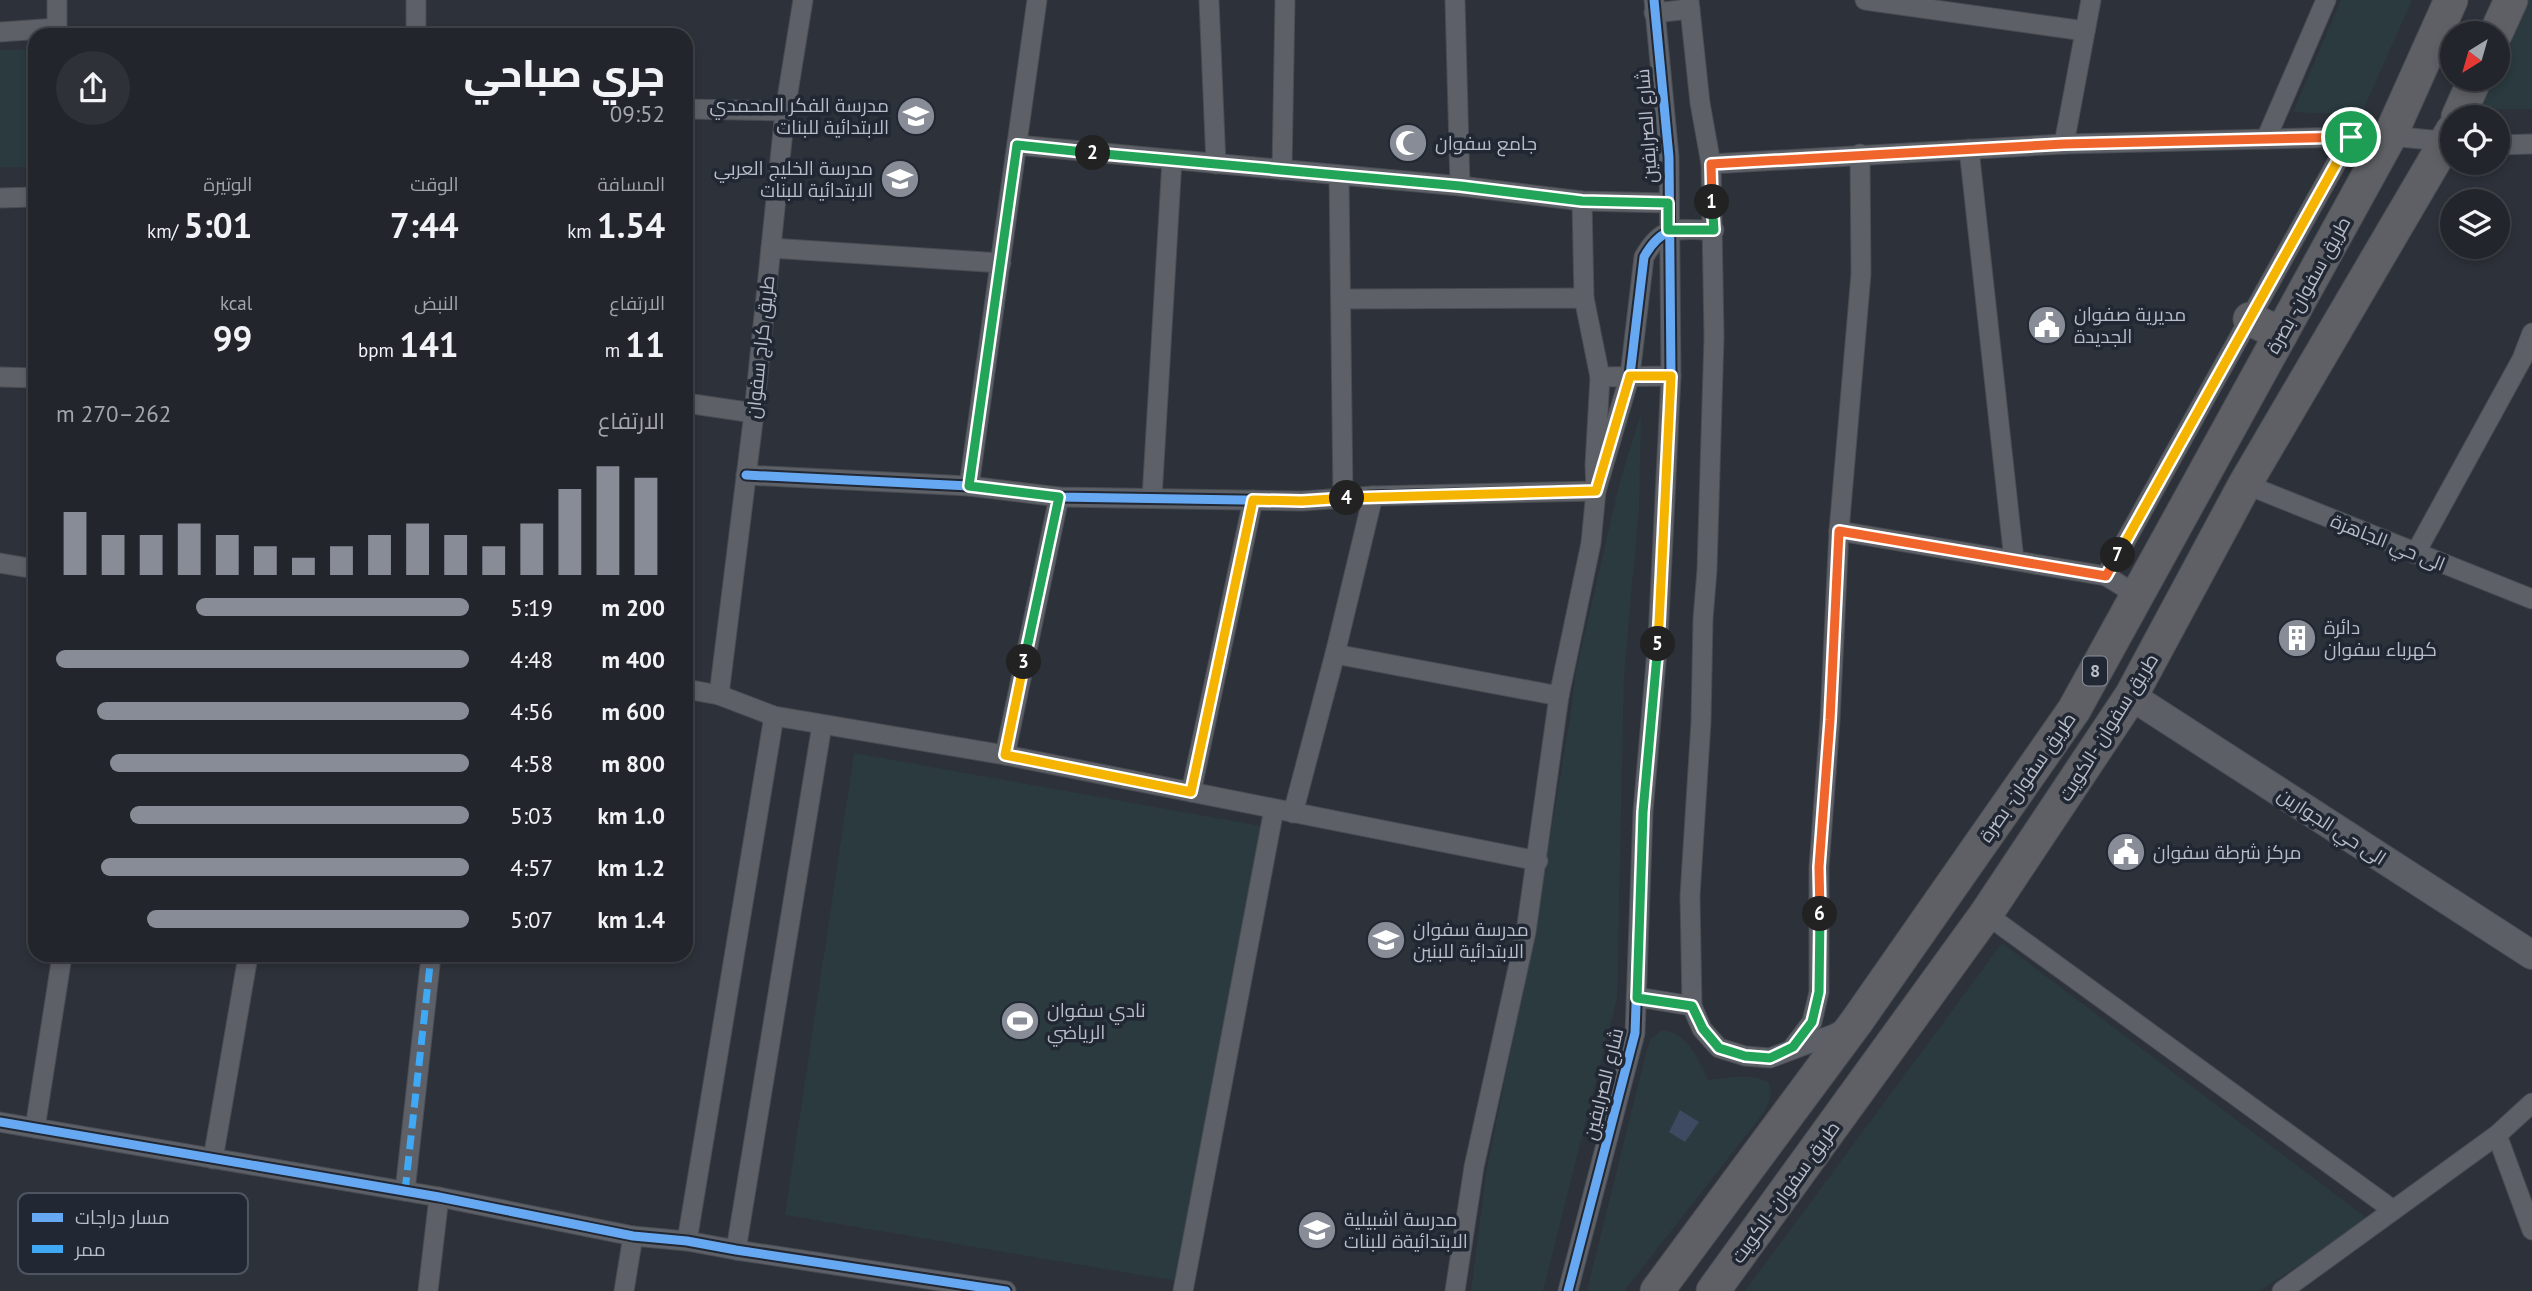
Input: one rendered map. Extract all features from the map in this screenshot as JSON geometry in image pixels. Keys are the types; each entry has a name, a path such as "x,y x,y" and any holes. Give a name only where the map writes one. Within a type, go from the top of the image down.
{"highway":[{"name":"طريق سفوان- بصرة","path":"1657,1291 1861,1015 2074,710 2390,136 2451,0"},
{"path":"2501,21 2511,0"},
{"name":"طريق سفوان -الكويت","path":"1713,1291 1986,914 2131,696 2245,484 2440,153"},
{"path":"2249,319 2281,334"},
{"path":"1887,978 1891,987 1905,999 1923,1002"},
{"path":"1861,1015 1881,1013 1889,1018 1899,1035"}],"main road":[{"name":"الى حي الجوارين","path":"2131,696 2532,956"}],"street":[{"path":"57,0 57,28"},
{"path":"416,0 416,28"},
{"name":"طريق كراج سفوان","path":"719,695 754,413 785,111 803,0"},
{"path":"969,486 1037,0"},
{"path":"1209,0 1216,164"},
{"path":"1282,170 1285,0"},
{"path":"1454,0 1460,186"},
{"path":"1865,0 2085,31"},
{"path":"2064,144 2091,0"},
{"path":"2266,139 2326,0"},
{"path":"1654,6 1690,4 1700,103 1711,164 1714,230 1714,337 1701,722 1690,896 1692,1006 1703,1029 1719,1048 1745,1056 1770,1058 1793,1047 1834,1034 1861,1015"},
{"name":"شارع الصرايفين","path":"1568,1291 1636,1033 1643,812 1658,639 1671,376 1669,157 1654,6"},
{"path":"0,32 28,32"},
{"path":"693,109 785,111"},
{"path":"1711,164 2064,144 2440,134"},
{"path":"2106,576 2351,137"},
{"path":"2510,145 2532,144"},
{"path":"1017,145 1460,186 1582,201 1668,203"},
{"path":"1969,149 2014,560"},
{"path":"1793,1047 1812,1022 1819,992 1819,867 1830,720 1839,531 1861,274 1860,154"},
{"path":"1153,498 1172,160"},
{"path":"1339,175 1343,498"},
{"path":"0,198 28,197"},
{"path":"1455,1291 1474,1167 1527,932 1559,696 1591,543 1596,491 1600,377 1584,298 1582,201"},
{"path":"1596,491 1630,376 1644,257 1652,242 1668,230 1714,230"},
{"path":"771,248 1002,263"},
{"path":"1341,299 1584,298"},
{"path":"2415,554 2527,360 2532,333"},
{"path":"1600,377 1671,376"},
{"path":"0,377 28,377"},
{"path":"693,404 754,413"},
{"path":"746,475 969,486 1059,497 1302,501 1373,496 1596,491"},
{"name":"الى حي الجاهزة","path":"2245,484 2532,599"},
{"path":"1183,1291 1283,811 1335,654 1373,496"},
{"path":"1005,755 1059,497"},
{"path":"1191,792 1253,500"},
{"path":"1839,531 2106,576 2137,595"},
{"path":"0,563 28,568"},
{"path":"1335,654 1559,696"},
{"path":"693,690 719,695 774,716 1005,755 1538,861"},
{"path":"687,1241 774,716"},
{"path":"736,1250 822,725"},
{"path":"1986,914 2393,1210"},
{"path":"34,1128 61,962"},
{"path":"213,1159 247,962"},
{"path":"405,1191 429,962"},
{"path":"1637,998 1692,1006"},
{"path":"2282,1291 2497,1135 2532,1103"},
{"path":"0,1122 439,1197 633,1236 687,1241 1006,1291"},
{"path":"2497,1135 2532,1230"},
{"path":"428,1291 439,1197"},
{"path":"624,1291 633,1236"}],"shaded area":[{"path":"2341,0 2412,0 2361,115 2293,112"},
{"path":"2524,0 2532,0 2532,109 2510,109 2510,105 2475,105 2481,91 2510,91 2510,30"},
{"path":"0,50 26,50 28,167 0,167"},
{"path":"1641,413 1639,508 1624,674 1617,998 1543,1291 1471,1291 1486,1173 1534,934 1576,671 1620,481"},
{"name":"نادي سفوان الرياضي","path":"854,753 1261,826 1177,1281 785,1215"},
{"path":"2002,943 2369,1220 2259,1291 1745,1291"},
{"path":"1661,1030 1671,1032 1685,1041 1696,1055 1708,1080 1755,1078 1769,1083 1771,1095 1765,1111 1624,1291 1587,1291 1646,1053 1650,1040"}],"water":[{"path":"1680,1110 1699,1122 1685,1142 1669,1132"}],"marked path":[{"path":"405,1191 430,962"}],"cycle path":[{"path":"1568,1291 1635,1033 1643,812 1658,639 1671,376 1669,157 1654,0"},
{"path":"746,475 969,486 1059,497 1302,501 1373,496 1596,491 1630,375 1644,257 1658,238 1665,234 1681,230 1714,230"},
{"path":"0,1122 439,1197 633,1236 687,1241 1006,1291"}],"place":[{"name":"مدرسة الفكر المحمدي الابتدائية للبنات","path":"916,116"},
{"name":"جامع سفوان","path":"1408,143"},
{"name":"مدرسة الخليج العربي الابتدائية للبنات","path":"900,179"},
{"name":"مديرية صفوان الجديدة","path":"2047,325"},
{"name":"دائرة كهرباء سفوان","path":"2297,638"},
{"name":"مركز شرطة سفوان","path":"2126,852"},
{"name":"مدرسة سفوان الابتدائية للبنين","path":"1386,940"},
{"name":"نادي سفوان الرياضي","path":"1020,1021"},
{"name":"مدرسة اشبيلية الابتدائيةة للبنات","path":"1317,1230"}],"route":[{"path":"2351,137 2106,576 1839,531 1830,720 1819,867 1819,992 1812,1022 1793,1047 1770,1058 1745,1056 1719,1048 1703,1029 1692,1006 1637,998 1643,812 1658,639 1671,376 1630,376 1596,491 1373,496 1302,501 1253,500 1191,792 1005,755 1059,497 969,486 1017,145 1460,186 1582,201 1668,203 1668,230 1714,230 1711,164 2064,144 2351,137"}]}
